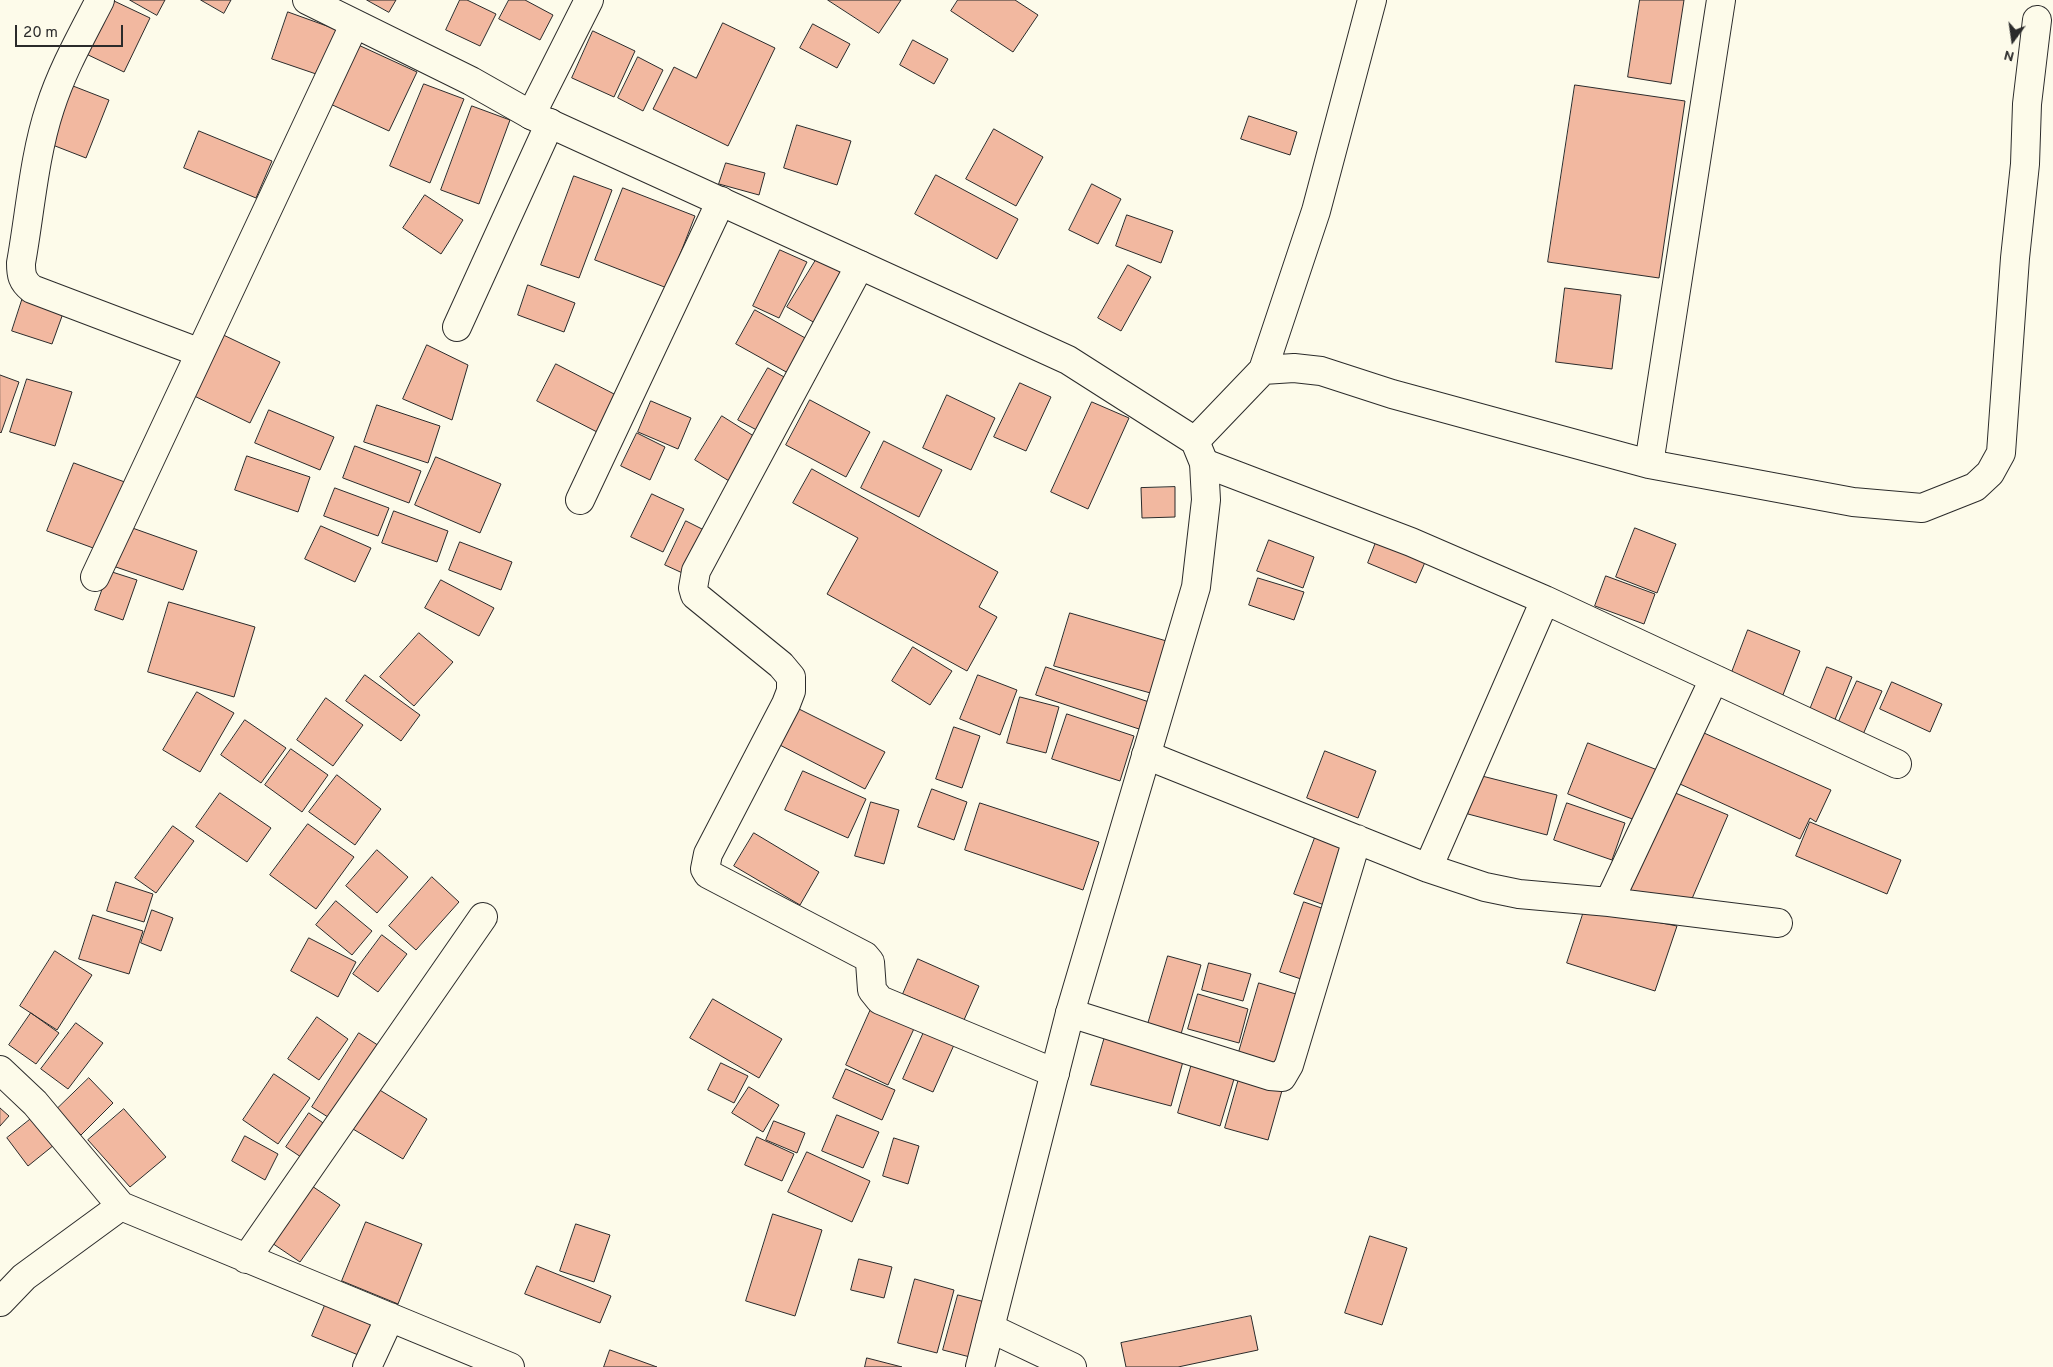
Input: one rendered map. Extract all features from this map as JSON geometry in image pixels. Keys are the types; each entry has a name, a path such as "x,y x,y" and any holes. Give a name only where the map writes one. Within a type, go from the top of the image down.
{"street":[{"path":"100,0 63,74 50,109 43,137 21,263 21,274 24,282 32,289 198,352"},
{"path":"307,0 343,13 540,119 1068,360 1199,452 1545,600 1897,764"},
{"path":"457,328 589,0"},
{"path":"980,1367 1070,1013 1196,587 1206,500 1199,452 1263,370 1316,210 1372,0"},
{"path":"1649,464 1721,0"},
{"path":"95,577 198,352 343,13"},
{"path":"1263,370 1294,368 1321,371 1392,394 1649,464 1853,502 1922,508 1975,487 1990,473 2000,453 2015,258 2025,164 2027,104 2037,20"},
{"path":"580,500 720,201"},
{"path":"860,265 696,571 693,588 695,595 781,665 791,677 791,691 786,704 708,854 705,868 708,874 865,956 870,962 872,990 880,1000 1055,1073"},
{"path":"1428,868 1545,600"},
{"path":"1609,902 1714,679"},
{"path":"1146,754 1460,880 1519,894 1609,902 1778,923"},
{"path":"1070,1013 1270,1076 1282,1077 1289,1065 1357,839"},
{"path":"246,1259 482,917"},
{"path":"0,1070 35,1103 121,1206 510,1367"},
{"path":"0,1302 24,1276 121,1206"},
{"path":"367,1367 390,1317"},
{"path":"990,1328 1072,1367"}],"building":[{"path":"112,0 150,18 124,72 82,52"},
{"path":"130,0 165,0 157,15"},
{"path":"201,0 231,0 224,13"},
{"path":"367,0 396,0 389,12"},
{"path":"460,0 467,0 496,14 480,46 446,30"},
{"path":"509,0 525,0 553,15 540,40 499,19"},
{"path":"828,0 901,0 879,33"},
{"path":"958,0 1015,0 1038,15 1013,52 951,11"},
{"path":"1640,0 1684,0 1671,84 1628,77"},
{"path":"288,12 338,30 322,76 272,59"},
{"path":"723,23 775,48 728,146 653,109 674,67 696,78"},
{"path":"813,24 850,44 837,68 800,48"},
{"path":"593,31 635,51 614,97 572,78"},
{"path":"913,40 948,59 934,84 900,65"},
{"path":"354,43 417,72 389,131 326,102"},
{"path":"638,57 663,70 643,111 618,98"},
{"path":"424,84 464,99 430,183 390,166"},
{"path":"1575,85 1685,101 1659,278 1548,262"},
{"path":"73,86 109,100 86,158 50,144"},
{"path":"472,106 510,120 479,204 441,190"},
{"path":"1249,116 1297,132 1290,155 1241,139"},
{"path":"797,125 851,141 837,185 784,168"},
{"path":"994,129 1043,157 1016,206 966,179"},
{"path":"199,131 272,161 256,198 184,168"},
{"path":"726,163 765,173 759,195 719,184"},
{"path":"936,175 1018,219 997,259 915,214"},
{"path":"574,176 612,190 579,278 541,265"},
{"path":"1092,184 1121,199 1098,244 1069,230"},
{"path":"623,188 695,216 667,288 595,260"},
{"path":"425,195 463,220 441,254 403,228"},
{"path":"1127,215 1173,231 1161,263 1116,246"},
{"path":"780,250 807,262 779,318 753,306"},
{"path":"819,255 853,275 822,327 787,307"},
{"path":"1128,265 1151,277 1121,331 1098,318"},
{"path":"528,285 575,303 564,332 518,315"},
{"path":"1565,288 1621,295 1612,369 1556,362"},
{"path":"25,291 66,305 52,344 12,331"},
{"path":"755,310 816,344 797,378 736,344"},
{"path":"215,331 280,362 250,423 186,392"},
{"path":"427,345 468,365 452,420 403,399"},
{"path":"556,364 616,395 597,432 537,401"},
{"path":"768,368 795,383 766,435 738,420"},
{"path":"0,375 19,382 1,433 0,432"},
{"path":"27,379 72,392 55,446 10,432"},
{"path":"1020,383 1051,397 1026,451 994,437"},
{"path":"947,395 995,418 971,470 923,448"},
{"path":"810,400 870,432 846,477 786,445"},
{"path":"651,401 691,418 678,449 638,432"},
{"path":"1092,402 1129,418 1088,509 1051,492"},
{"path":"377,405 440,426 428,463 364,442"},
{"path":"269,410 334,437 320,470 255,443"},
{"path":"722,416 760,440 734,484 695,460"},
{"path":"637,433 665,447 650,480 621,466"},
{"path":"884,441 942,470 919,517 861,488"},
{"path":"355,446 421,471 409,503 343,478"},
{"path":"247,456 310,477 298,512 235,490"},
{"path":"436,457 501,484 480,533 415,505"},
{"path":"74,463 130,484 104,552 47,531"},
{"path":"812,469 998,572 979,607 997,617 967,671 827,594 858,538 793,503"},
{"path":"1175,487 1175,517 1142,518 1141,488"},
{"path":"335,488 389,508 378,536 324,516"},
{"path":"652,494 684,509 663,552 631,537"},
{"path":"394,511 448,531 437,562 382,543"},
{"path":"686,521 710,533 689,576 665,565"},
{"path":"124,525 197,551 183,590 110,565"},
{"path":"321,526 371,548 355,582 305,559"},
{"path":"1635,528 1676,544 1657,593 1616,577"},
{"path":"1380,532 1429,553 1416,583 1368,563"},
{"path":"1269,540 1314,557 1303,588 1257,571"},
{"path":"460,542 512,562 501,590 449,570"},
{"path":"109,571 137,580 123,620 95,610"},
{"path":"1606,576 1655,594 1644,624 1595,606"},
{"path":"1258,578 1304,592 1294,620 1249,605"},
{"path":"441,580 494,608 479,636 425,608"},
{"path":"169,602 255,627 234,697 148,672"},
{"path":"1070,613 1170,642 1154,694 1054,666"},
{"path":"1748,630 1800,651 1781,700 1729,680"},
{"path":"419,633 453,662 414,706 380,677"},
{"path":"913,647 952,671 930,705 892,681"},
{"path":"1046,667 1149,702 1139,729 1036,695"},
{"path":"1827,667 1852,677 1832,727 1807,717"},
{"path":"365,675 420,715 401,741 346,701"},
{"path":"978,675 1017,690 1000,735 960,719"},
{"path":"1857,681 1882,691 1861,739 1836,728"},
{"path":"1892,682 1942,704 1930,732 1880,709"},
{"path":"197,692 234,713 200,772 163,750"},
{"path":"1020,697 1059,707 1046,753 1007,743"},
{"path":"326,698 363,725 333,766 297,740"},
{"path":"795,707 885,752 865,789 776,743"},
{"path":"1067,714 1134,736 1120,781 1052,759"},
{"path":"245,720 286,748 261,783 221,755"},
{"path":"954,727 980,736 962,788 936,779"},
{"path":"1704,733 1831,790 1816,822 1810,818 1800,839 1680,784"},
{"path":"1588,743 1660,771 1640,822 1568,794"},
{"path":"291,749 328,775 302,812 265,785"},
{"path":"1325,751 1376,771 1358,818 1307,798"},
{"path":"803,771 866,799 848,838 785,810"},
{"path":"337,775 381,809 355,845 309,812"},
{"path":"1478,775 1557,795 1547,835 1468,814"},
{"path":"932,789 967,802 954,840 918,827"},
{"path":"1673,792 1728,815 1691,901 1626,893"},
{"path":"220,793 271,828 247,862 196,827"},
{"path":"871,802 899,810 884,864 855,856"},
{"path":"980,803 1099,842 1083,890 965,850"},
{"path":"1567,803 1625,823 1612,860 1554,840"},
{"path":"1810,822 1901,860 1887,894 1796,856"},
{"path":"308,824 354,857 316,909 270,875"},
{"path":"173,826 194,841 156,893 135,878"},
{"path":"1319,827 1352,840 1327,906 1294,894"},
{"path":"754,833 819,872 800,905 734,866"},
{"path":"377,850 408,877 377,913 346,886"},
{"path":"432,877 459,902 416,950 389,926"},
{"path":"116,882 153,894 144,922 107,911"},
{"path":"336,901 372,931 352,955 316,925"},
{"path":"1304,902 1333,912 1310,982 1280,972"},
{"path":"1585,908 1677,926 1655,991 1567,963"},
{"path":"152,910 173,918 161,951 141,943"},
{"path":"93,915 143,931 129,974 79,959"},
{"path":"382,935 407,954 378,992 353,974"},
{"path":"309,938 356,962 338,997 291,971"},
{"path":"55,951 92,975 57,1030 20,1006"},
{"path":"1168,956 1201,965 1181,1034 1148,1024"},
{"path":"918,959 979,986 964,1020 903,994"},
{"path":"1209,963 1251,974 1243,1001 1202,990"},
{"path":"1259,983 1306,997 1286,1066 1239,1052"},
{"path":"1198,994 1248,1009 1239,1043 1188,1029"},
{"path":"713,999 782,1039 759,1078 690,1038"},
{"path":"875,1000 918,1020 888,1085 846,1065"},
{"path":"31,1013 59,1033 36,1064 9,1045"},
{"path":"317,1017 348,1039 319,1080 288,1059"},
{"path":"76,1023 103,1043 68,1089 41,1069"},
{"path":"928,1023 958,1036 933,1092 903,1079"},
{"path":"359,1033 387,1051 339,1124 312,1107"},
{"path":"1106,1033 1185,1054 1171,1106 1091,1085"},
{"path":"1194,1056 1237,1069 1220,1126 1178,1113"},
{"path":"721,1063 748,1076 734,1103 708,1090"},
{"path":"846,1069 895,1090 882,1120 833,1098"},
{"path":"274,1074 310,1098 278,1144 243,1120"},
{"path":"1240,1075 1283,1087 1268,1140 1225,1128"},
{"path":"89,1078 113,1103 81,1135 56,1110"},
{"path":"749,1087 779,1105 763,1132 732,1113"},
{"path":"378,1089 427,1119 403,1159 353,1129"},
{"path":"0,1108 9,1116 0,1126"},
{"path":"124,1109 166,1157 130,1187 88,1140"},
{"path":"309,1113 326,1125 304,1159 286,1147"},
{"path":"837,1115 879,1132 863,1168 822,1151"},
{"path":"32,1118 54,1145 28,1166 7,1138"},
{"path":"774,1121 805,1133 797,1153 766,1140"},
{"path":"245,1136 278,1154 265,1180 232,1161"},
{"path":"757,1137 794,1154 782,1181 745,1165"},
{"path":"894,1138 919,1146 908,1184 883,1176"},
{"path":"807,1152 870,1181 852,1222 788,1192"},
{"path":"306,1182 340,1205 300,1262 266,1239"},
{"path":"773,1214 822,1230 795,1316 746,1301"},
{"path":"366,1222 422,1244 398,1304 342,1281"},
{"path":"576,1224 610,1235 594,1282 560,1271"},
{"path":"1370,1236 1407,1248 1382,1325 1345,1313"},
{"path":"859,1259 892,1267 884,1298 851,1290"},
{"path":"537,1266 611,1296 600,1323 525,1294"},
{"path":"915,1279 954,1290 937,1353 898,1343"},
{"path":"958,1295 985,1302 970,1357 943,1350"},
{"path":"326,1303 382,1326 368,1359 312,1336"},
{"path":"1251,1316 1258,1350 1178,1367 1126,1367 1121,1343"},
{"path":"610,1350 657,1367 604,1367"},
{"path":"867,1358 902,1367 865,1367"}]}
